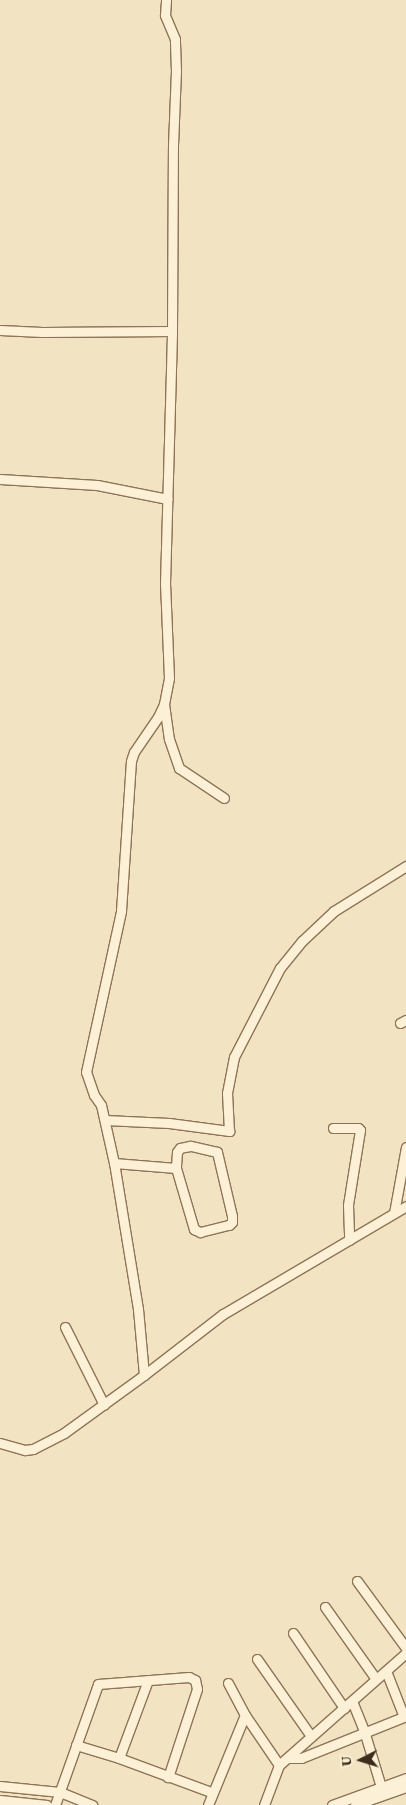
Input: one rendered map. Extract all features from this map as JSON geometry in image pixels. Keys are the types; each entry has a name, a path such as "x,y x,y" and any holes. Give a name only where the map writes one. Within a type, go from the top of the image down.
{"street":[{"path":"144,1375 138,1309 114,1163 101,1105 87,1081 87,1060 121,911 131,761 134,752 152,729 164,704 170,674 165,584 172,331 171,251 176,52 174,40 165,16 166,0"},
{"path":"0,330 42,332 172,331"},
{"path":"0,479 98,484 168,499"},
{"path":"164,704 169,739 180,768 224,798"},
{"path":"105,1120 182,1124 228,1131 227,1093 234,1057 280,968 302,941 334,911 406,866"},
{"path":"334,1128 358,1128 360,1130 348,1205 349,1240"},
{"path":"190,1146 217,1152 232,1216 232,1222 229,1225 200,1232 194,1229 176,1168 177,1152 180,1148 190,1146"},
{"path":"394,1213 406,1147"},
{"path":"114,1163 176,1168"},
{"path":"0,1443 25,1450 33,1449 64,1433 104,1405 223,1314 406,1206"},
{"path":"65,1328 104,1405"},
{"path":"357,1581 406,1648"},
{"path":"325,1607 376,1680"},
{"path":"293,1634 344,1708"},
{"path":"264,1805 279,1765 406,1653"},
{"path":"257,1659 311,1736"},
{"path":"289,1758 300,1758 405,1717 386,1670"},
{"path":"55,1805 98,1684 189,1676 195,1680 197,1689 168,1777"},
{"path":"119,1758 148,1680"},
{"path":"228,1683 246,1715 279,1765"},
{"path":"352,1701 382,1787"},
{"path":"208,1805 211,1792 246,1715"},
{"path":"76,1746 119,1758 211,1792"},
{"path":"332,1805 406,1778"},
{"path":"0,1786 60,1792 92,1805"},
{"path":"356,1805 373,1802 406,1786"},
{"path":"0,1800 46,1805"}]}
